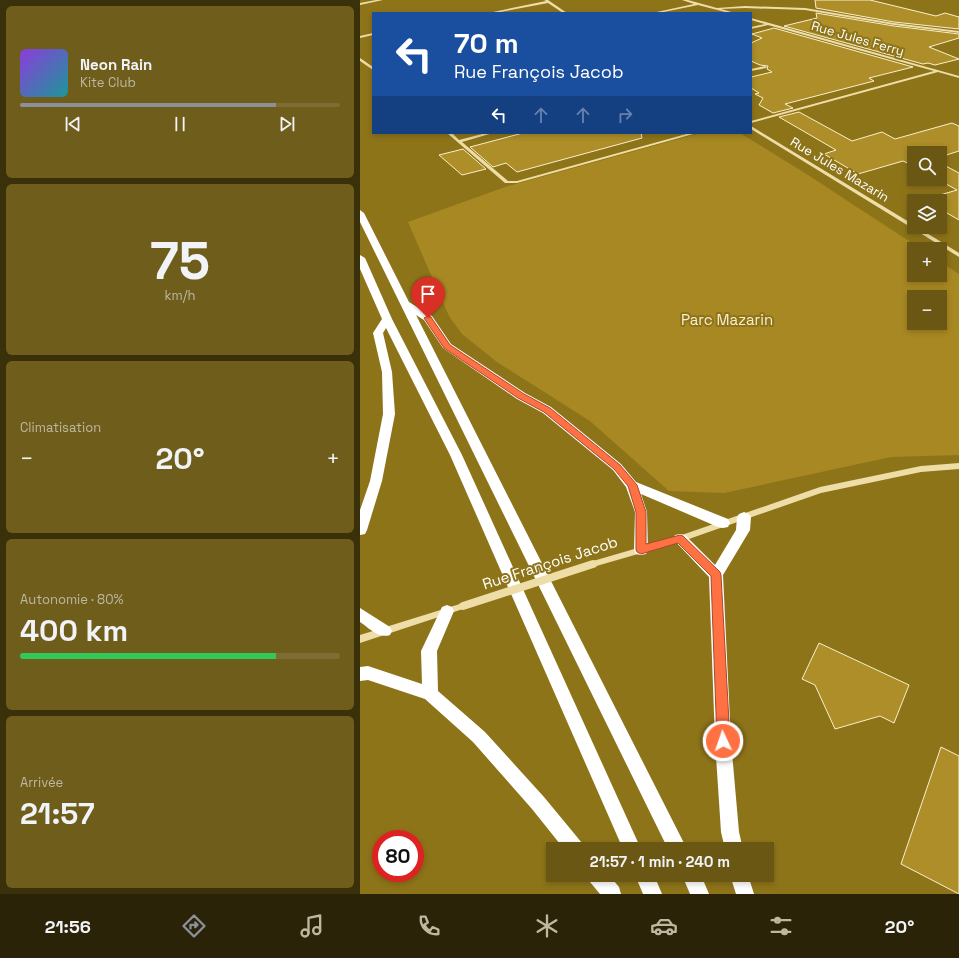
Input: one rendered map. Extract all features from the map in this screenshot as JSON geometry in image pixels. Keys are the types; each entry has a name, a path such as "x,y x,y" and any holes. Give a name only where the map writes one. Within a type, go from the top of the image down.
{"highway":[{"path":"360,213 674,842"},
{"path":"360,258 387,319 456,455 629,842"},
{"path":"405,303 428,318 447,346 521,396 547,410 617,467 632,485 641,512 641,550"},
{"path":"360,530 376,481 389,414 387,372 378,333 387,319"},
{"path":"632,485 723,523"},
{"path":"732,842 730,832 723,741 716,575 743,530 744,517"},
{"path":"680,539 716,575"},
{"path":"430,694 429,651 447,611"},
{"path":"360,614 385,631"},
{"path":"360,674 368,673 430,694 479,737 538,803 570,842"},
{"path":"603,882 612,894"},
{"path":"647,882 653,894"},
{"path":"694,882 700,894"},
{"path":"741,882 745,894"}],"street":[{"path":"360,4 381,0"},
{"path":"684,0 730,12"},
{"path":"495,12 547,1 564,12"},
{"path":"658,12 699,3"},
{"path":"718,8 745,7 805,9 894,24 959,32"},
{"name":"Rue Jules Ferry","path":"752,18 959,77"},
{"path":"752,28 770,24"},
{"path":"360,37 372,34"},
{"path":"360,59 372,68"},
{"path":"752,70 765,67"},
{"path":"752,122 938,71"},
{"name":"Rue Jules Mazarin","path":"752,128 959,254"},
{"path":"450,134 507,182 517,182 691,134"},
{"path":"459,141 487,134"},
{"name":"Rue François Jacob","path":"360,639 593,564 680,539 820,490 921,469 959,466"}],"green space":[{"name":"Parc Mazarin","path":"696,134 742,134 808,175 910,242 907,242 907,282 947,282 947,266 959,274 959,455 891,457 724,493 669,491 590,421 497,362 462,334 449,316 408,222 505,187"}],"building":[{"path":"815,0 870,0 936,16 945,13 959,17 959,29 894,22 816,8"},
{"path":"816,13 894,26 959,34 959,38 929,47 959,59 935,65 928,63 923,64 784,26 817,18"},
{"path":"774,28 913,67 869,78 874,81 785,104 793,108 773,113 759,105 763,98 755,94 759,93 752,89 752,77 772,72 767,69 768,66 760,65 752,61 752,43 762,38 752,34"},
{"path":"799,112 852,141 882,132 895,139 952,123 959,126 959,151 947,155 947,146 907,146 907,163 903,161 858,174 824,154 836,150 779,117"},
{"path":"519,134 641,134 642,138 517,172 506,163 493,167 470,147"},
{"path":"463,149 486,169 462,175 439,155"},
{"path":"947,167 959,173 959,220 947,213 947,194 943,194 957,190 947,184"},
{"path":"819,643 909,685 894,723 880,716 835,729 815,685 802,679"},
{"path":"941,747 959,756 959,894 901,864"}],"route":[{"path":"428,318 447,346 521,396 547,410 617,467 632,485 641,512 641,550 680,539 716,575 723,741"}]}
